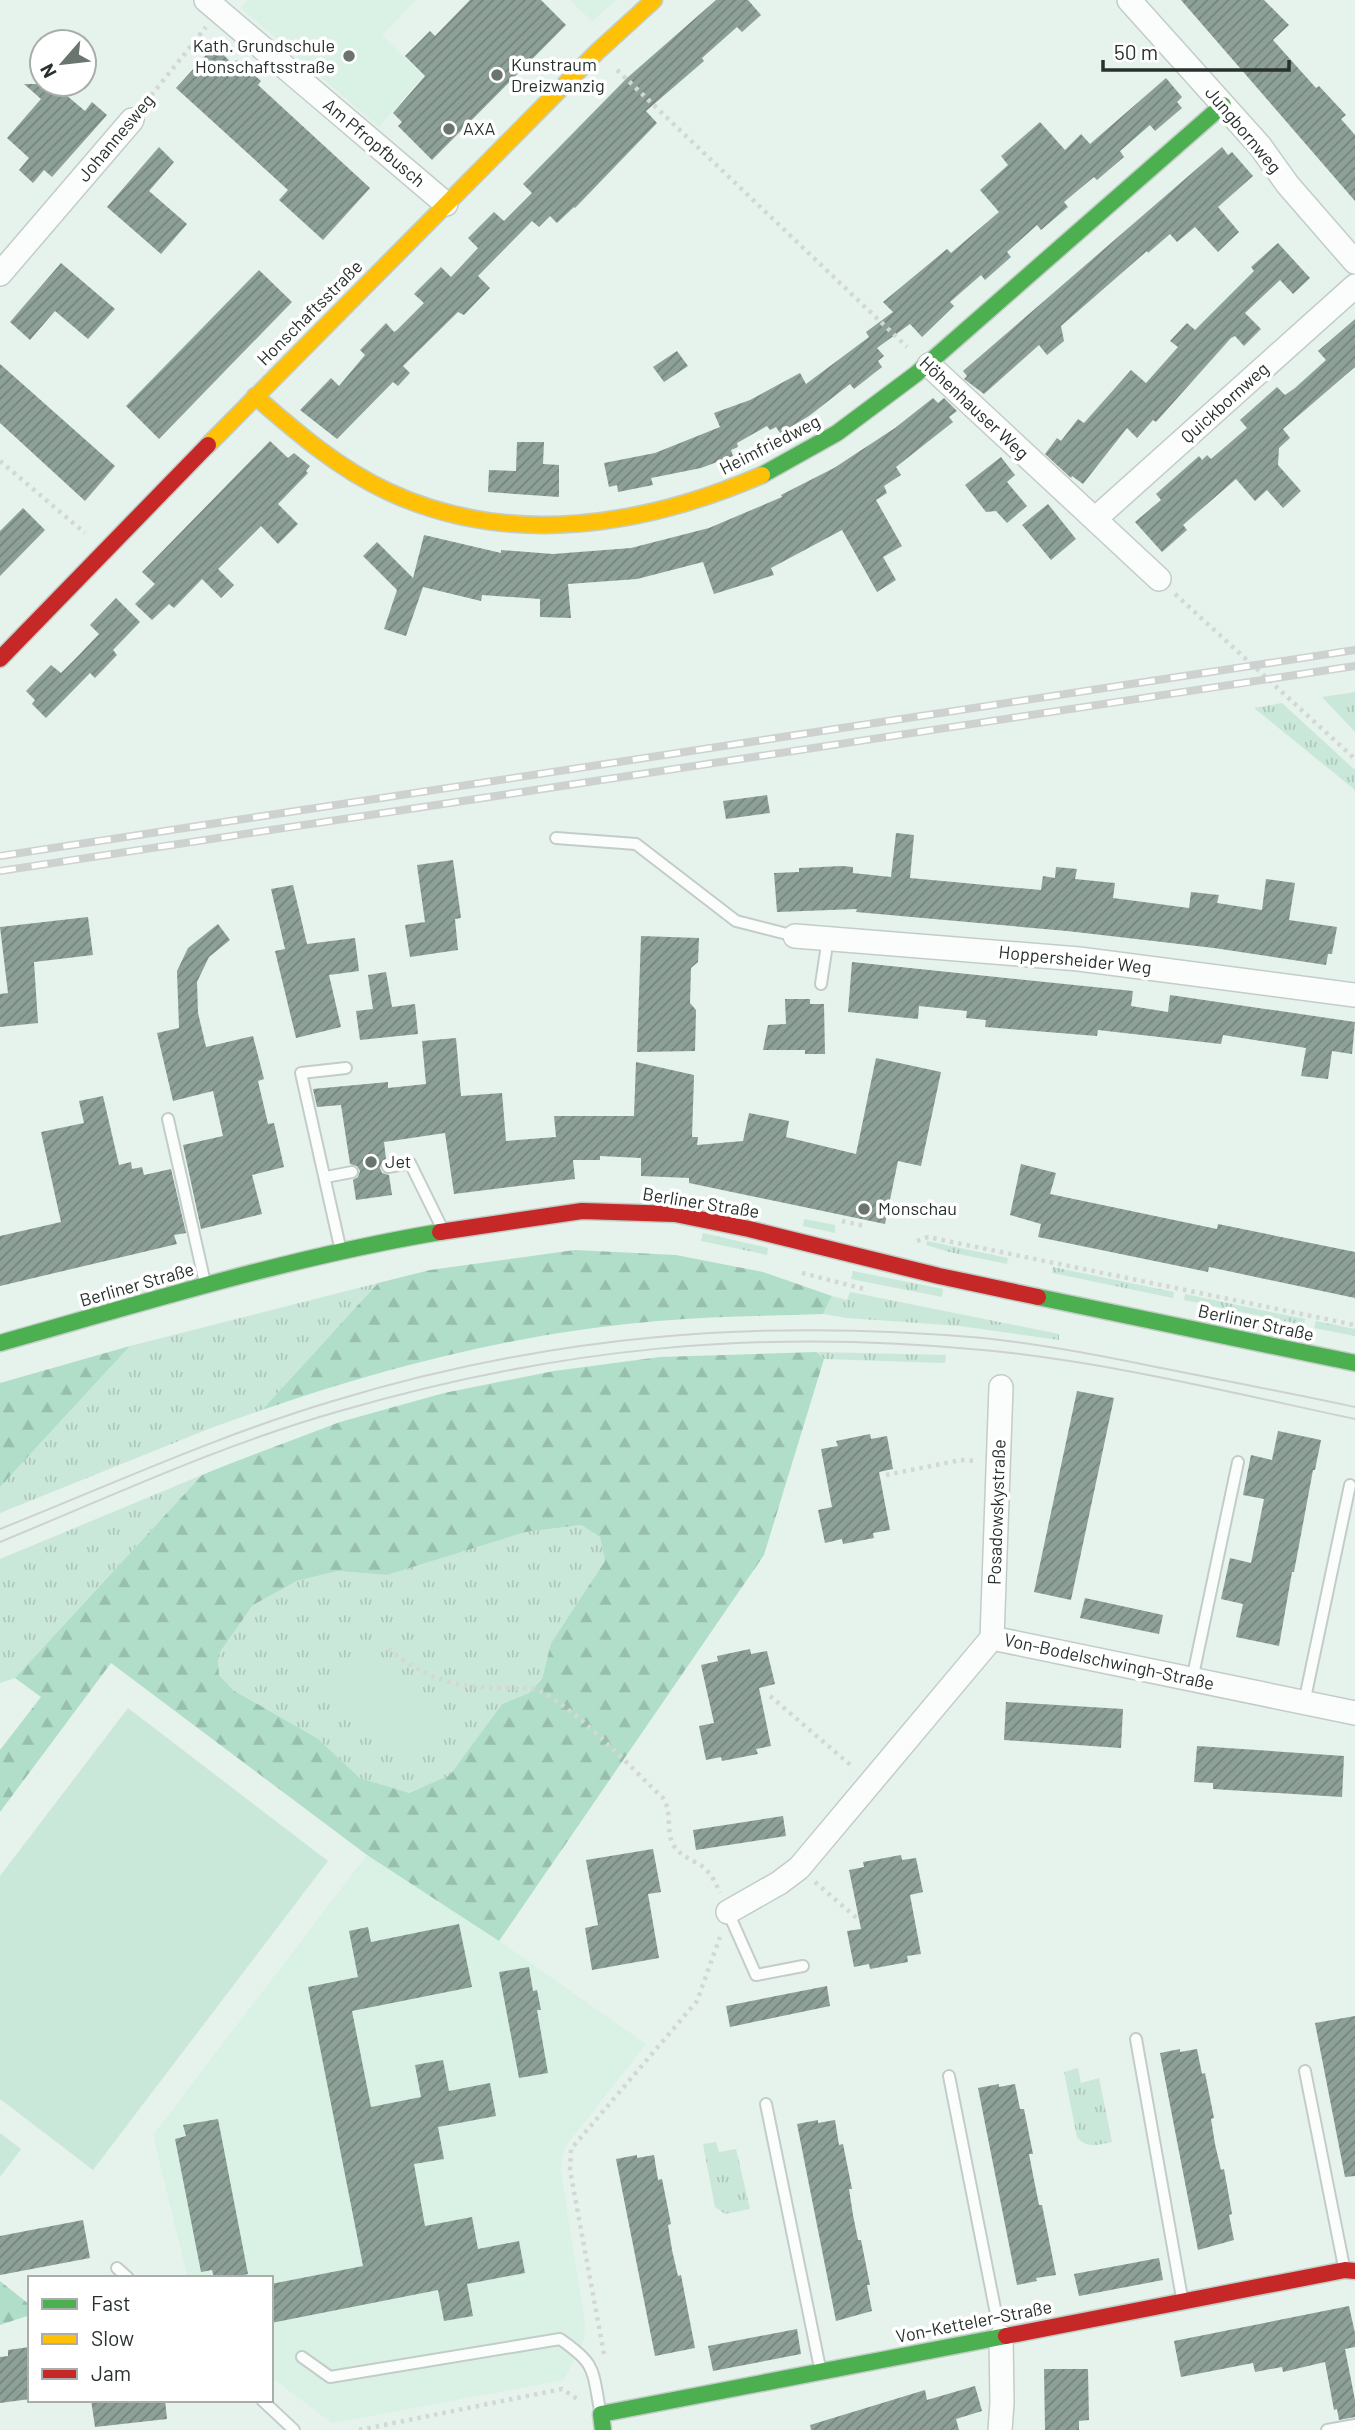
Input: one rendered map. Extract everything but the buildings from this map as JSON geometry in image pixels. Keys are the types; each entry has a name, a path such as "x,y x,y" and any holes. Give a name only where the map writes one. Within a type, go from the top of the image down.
{"street":[{"name":"Honschaftsstraße","path":"0,659 255,396 597,52 654,0"},
{"name":"Jungbornweg","path":"1129,0 1260,146 1288,185 1355,262"},
{"name":"Am Pfropfbusch","path":"218,4 446,204"},
{"name":"Heimfriedweg","path":"255,396 298,435 339,465 387,491 438,511 493,522 556,527 620,521 679,507 749,480 807,452 869,411 929,365 1223,105"},
{"name":"Johannesweg","path":"0,274 132,120"},
{"name":"Quickbornweg","path":"1094,519 1355,286"},
{"name":"Höhenhauser Weg","path":"929,365 1159,579"},
{"name":"Hoppersheider Weg","path":"795,936 1079,959 1355,995"},
{"name":"Berliner Straße","path":"0,1343 340,1250 443,1230 582,1211 633,1211 675,1214 749,1229 939,1276 1355,1363"},
{"name":"Posadowskystraße","path":"992,1638 1001,1387"},
{"name":"Von-Bodelschwingh-Straße","path":"729,1912 799,1868 992,1638 1355,1713"},
{"name":"Von-Ketteler-Straße","path":"602,2422 820,2371 1350,2271"},
{"path":"1000,2430 1001,2337"}],"lane":[{"path":"556,838 636,844 736,921 795,936"},
{"path":"821,984 828,938"},
{"path":"340,1250 301,1073 346,1068"},
{"path":"167,1119 205,1286"},
{"path":"388,1167 410,1163 443,1230"},
{"path":"326,1177 352,1172"},
{"path":"1192,1680 1238,1462"},
{"path":"1304,1703 1350,1485"},
{"path":"729,1912 756,1975 803,1966"},
{"path":"1136,2039 1183,2302"},
{"path":"1305,2071 1350,2271"},
{"path":"949,2076 1001,2337"},
{"path":"766,2104 820,2371"},
{"path":"117,2268 126,2276"},
{"path":"302,2357 330,2377 560,2339 579,2352 592,2366 602,2422"},
{"path":"264,2402 294,2430"},
{"path":"1327,2430 1355,2425"}],"path":[{"name":"Johannesweg","path":"132,120 218,4"},
{"name":"Höhenhauser Weg","path":"597,52 929,365"},
{"path":"0,462 106,551"},
{"path":"1159,579 1355,759"},
{"path":"916,1241 928,1237 1355,1325"},
{"path":"799,1272 837,1283"},
{"path":"886,1475 961,1460 999,1461"},
{"path":"388,1649 436,1679 471,1688 531,1688 540,1690 565,1706 663,1798 669,1811 673,1845 713,1877 729,1912 697,2001 571,2149 570,2170 604,2351 603,2364"},
{"path":"769,1696 871,1782"},
{"path":"799,1868 859,1920"},
{"path":"359,2430 562,2389 602,2422"}],"shaded area":[{"name":"Kath. Grundschule Honschaftsstraße","path":"248,0 416,0 382,35 423,76 379,127 241,8"},
{"path":"570,0 616,0 592,21"},
{"path":"367,1855 499,1941 646,2044 568,2143 562,2156 561,2173 585,2323 584,2339 564,2380 332,2423 273,2379 273,2276 188,2276 153,2135"}],"green space":[{"path":"1355,692 1355,732 1322,697"},
{"path":"1282,703 1355,770 1355,790 1254,708"},
{"path":"804,1219 835,1225 835,1233 803,1226"},
{"path":"703,1233 768,1248 767,1255 701,1241"},
{"path":"927,1241 1008,1258 1007,1264 949,1252 926,1245"},
{"path":"575,1250 676,1255 763,1272 832,1296 823,1314 658,1321 507,1342 408,1365 262,1410 378,1283 430,1270"},
{"path":"1053,1267 1174,1292 1173,1298 1052,1273"},
{"path":"853,1271 943,1289 942,1297 851,1279"},
{"path":"378,1283 262,1410 0,1513 0,1487 130,1346"},
{"path":"850,1292 1059,1334 1059,1340 960,1326 823,1314 832,1296 847,1300"},
{"path":"1185,1294 1305,1319 1304,1325 1184,1300"},
{"path":"1316,1321 1355,1329 1355,1336 1314,1328"},
{"path":"130,1346 0,1487 0,1383"},
{"path":"816,1352 946,1355 945,1363 824,1359"},
{"path":"816,1352 824,1359 764,1555 499,1941 367,1855 111,1663 0,1812 0,1750 41,1697 15,1678 202,1475 340,1422 444,1393 554,1371 660,1357","holes":["581,1525 600,1537 605,1561 551,1643 542,1679 529,1693 502,1704 450,1775 409,1793 360,1778 317,1738 233,1690 219,1675 218,1655 253,1605 297,1581 338,1571 387,1575 526,1532"]},
{"path":"202,1475 15,1678 0,1683 0,1559"},
{"path":"581,1525 600,1537 605,1561 551,1643 542,1679 529,1693 502,1704 450,1776 408,1793 360,1778 317,1738 233,1690 219,1675 218,1655 253,1605 297,1581 338,1571 387,1575 526,1532"},
{"path":"360,1645 448,1712 414,1756 326,1689"},
{"path":"128,1708 328,1861 93,2170 0,2099 0,1876"},
{"path":"1078,2068 1081,2083 1099,2078 1112,2142 1089,2145 1077,2137 1064,2072"},
{"path":"0,2133 21,2149 0,2177"},
{"path":"716,2142 719,2152 736,2149 750,2209 725,2214 715,2207 703,2144"},
{"path":"0,2281 28,2303 28,2316 0,2325"}],"tram line":[{"path":"0,1529 207,1445 333,1401 494,1360 655,1337 817,1330 983,1338 1092,1354 1355,1407"},
{"path":"0,1542 211,1455 340,1411 421,1389 500,1372 579,1358 658,1349 818,1341 983,1350 1123,1370 1355,1419"}],"railway":[{"path":"0,856 1355,650"},
{"path":"0,871 1355,666"}],"traffic: fast":[{"path":"762,475 837,433 916,374 1223,105"},
{"path":"0,1343 274,1267 440,1232"},
{"path":"1038,1297 1355,1363"},
{"path":"603,2430 601,2414 1006,2336"}],"traffic: slow":[{"path":"208,445 597,52 654,0"},
{"path":"255,396 319,449 371,483 435,509 482,520 529,525 577,524 624,518 717,493 762,475"}],"traffic: jam":[{"path":"0,659 208,445"},
{"path":"440,1232 582,1211 675,1214 1038,1297"},
{"path":"1006,2336 1345,2270 1355,2271"}],"place":[{"name":"Kath. Grundschule Honschaftsstraße","path":"349,56"},
{"name":"Kunstraum Dreizwanzig","path":"497,75"},
{"name":"AXA","path":"449,129"},
{"name":"Jet","path":"371,1162"},
{"name":"Monschau","path":"864,1209"}]}
